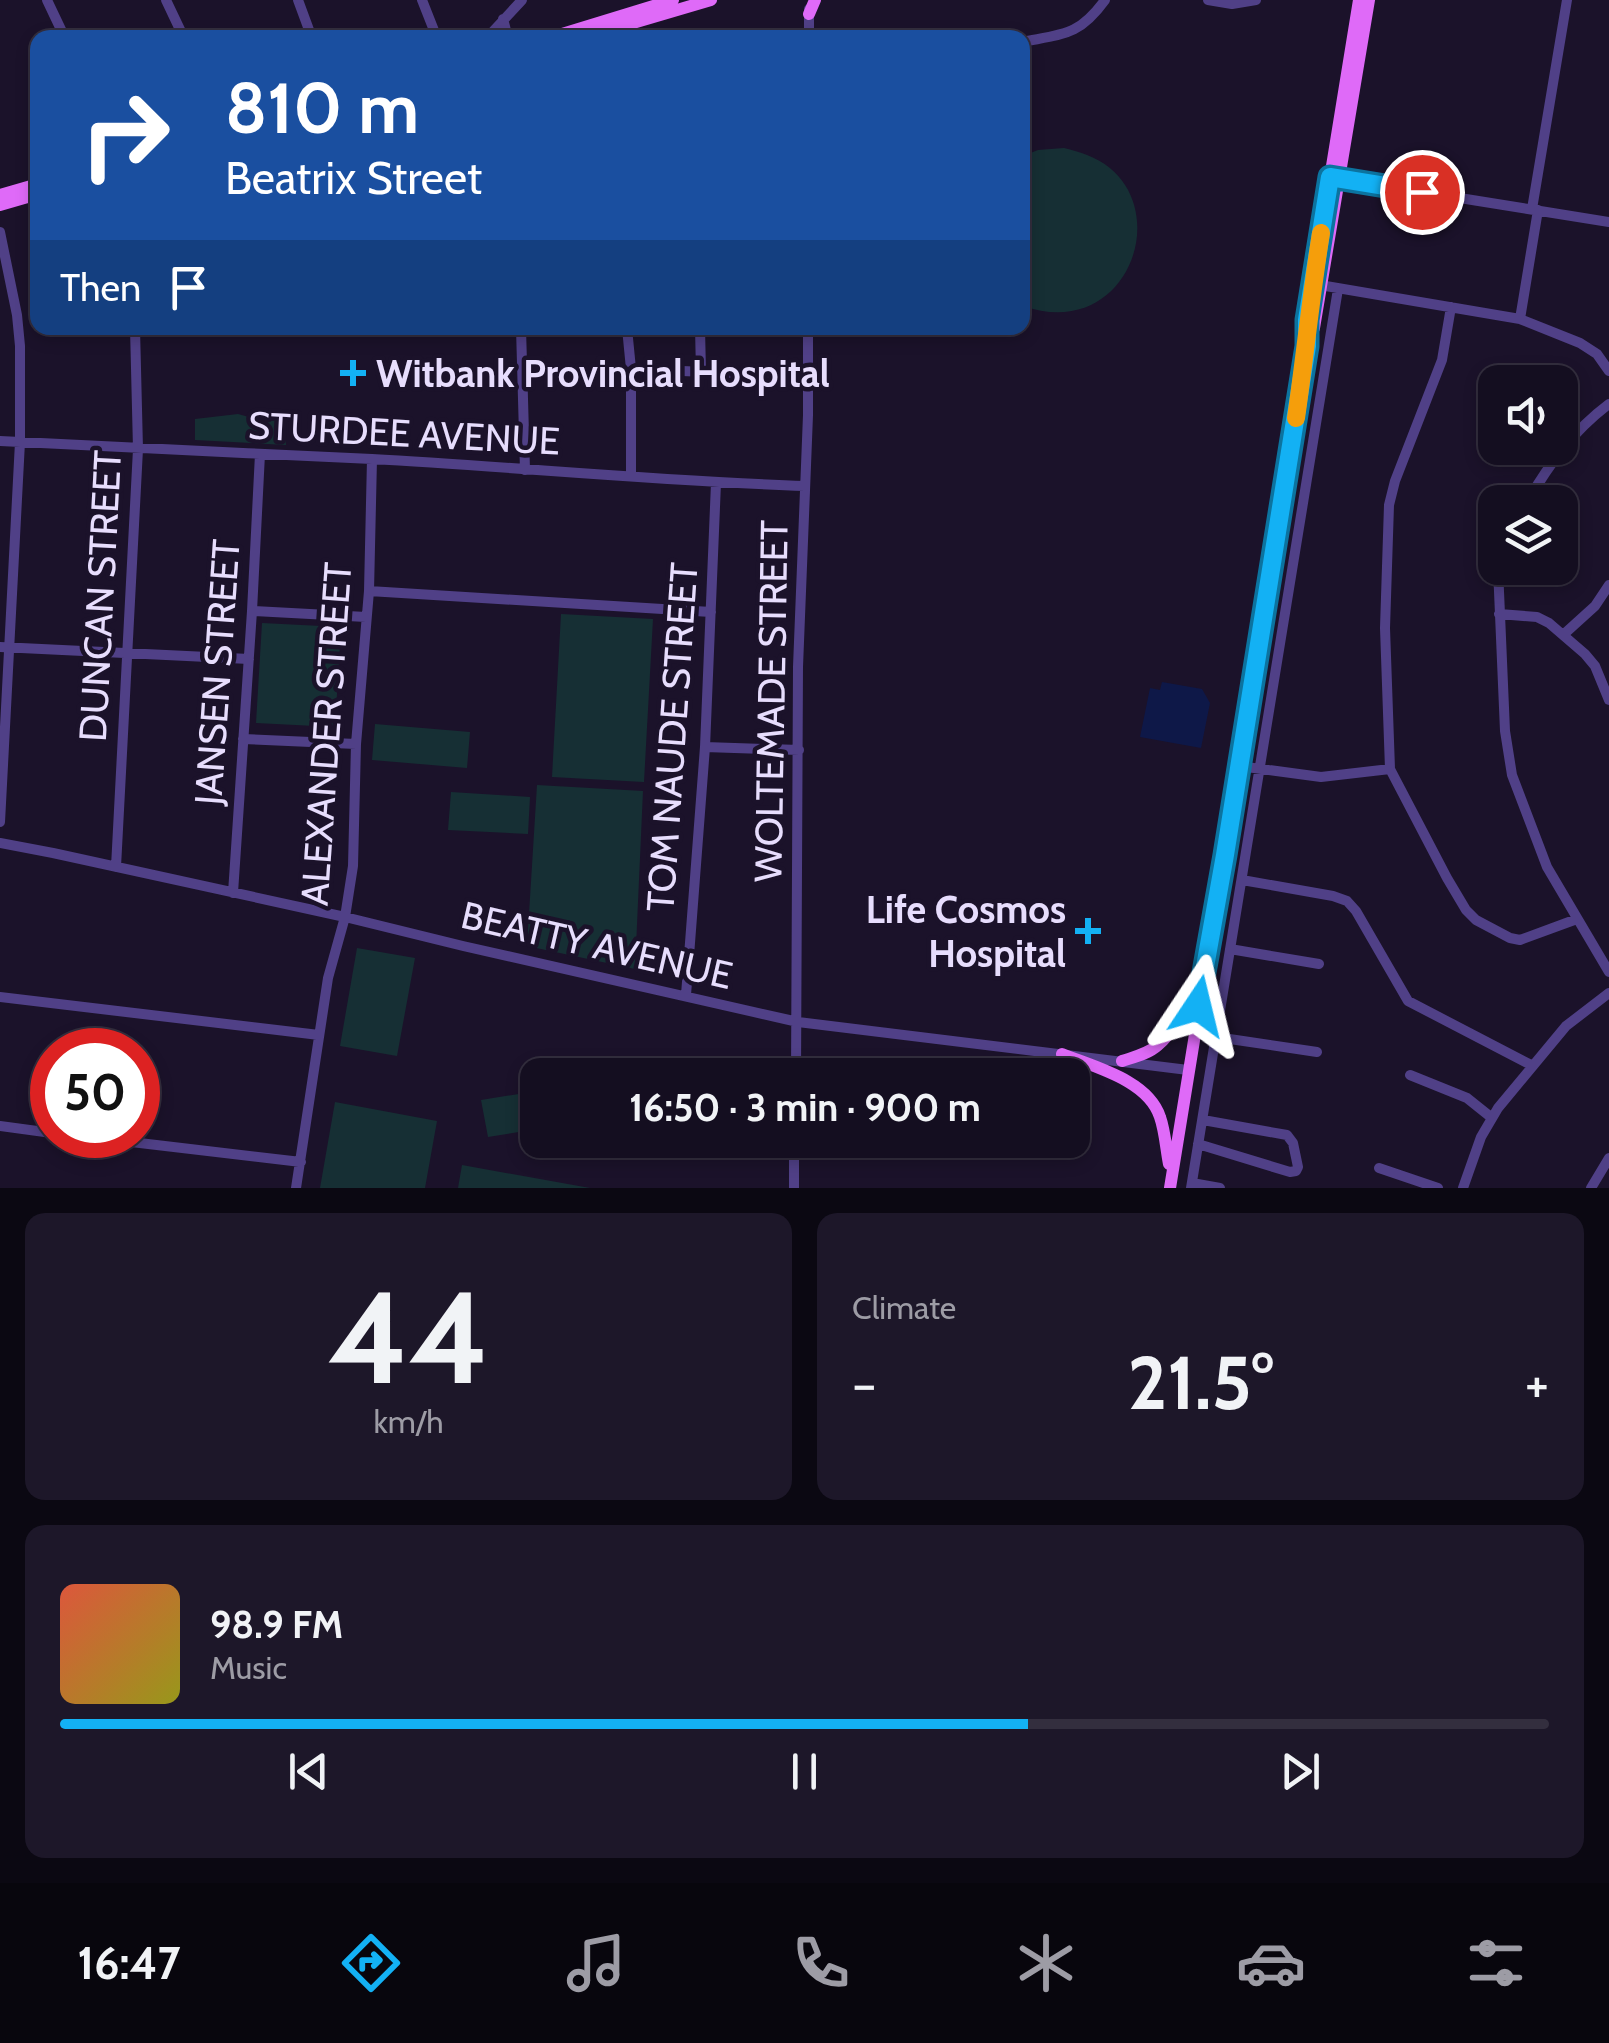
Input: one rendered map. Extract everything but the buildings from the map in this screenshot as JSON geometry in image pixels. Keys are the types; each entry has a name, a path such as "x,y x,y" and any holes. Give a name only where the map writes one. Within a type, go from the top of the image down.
{"main road":[{"path":"575,30 673,0"},
{"path":"607,30 711,0"},
{"path":"1348,0 1354,30"},
{"path":"1170,1182 1307,346 1313,332 1359,0"},
{"path":"1334,177 1372,0"},
{"path":"0,195 30,186"},
{"path":"0,205 30,196"},
{"path":"1122,1062 1160,1044 1205,966"},
{"path":"1062,1054 1146,1093 1160,1117 1170,1182"}],"street":[{"path":"47,0 61,30"},
{"path":"166,0 180,30"},
{"path":"298,0 309,30"},
{"path":"422,0 434,30"},
{"path":"493,30 522,0"},
{"path":"1030,41 1078,29 1105,0"},
{"path":"1208,0 1232,4 1256,0"},
{"path":"1520,319 1567,0"},
{"path":"809,30 811,5"},
{"path":"503,19 506,30"},
{"path":"1334,177 1609,222"},
{"path":"0,232 20,346 20,442 5,647 0,822"},
{"path":"1317,285 1520,319 1580,342 1597,354 1609,371"},
{"path":"1220,1188 1191,1186 1338,288"},
{"path":"1451,307 1442,360 1388,504 1390,769 1466,910 1476,920 1520,940 1577,919"},
{"name":"DUNCAN STREET","path":"116,867 138,449 135,335"},
{"path":"522,335 525,470"},
{"path":"628,335 631,475"},
{"path":"700,335 701,372"},
{"name":"WOLTEMADE STREET","path":"797,1058 798,666 808,335"},
{"path":"630,369 807,376"},
{"path":"1537,485 1564,445 1609,404"},
{"name":"STURDEE AVENUE","path":"0,441 805,486"},
{"name":"JANSEN STREET","path":"232,893 250,659 260,454"},
{"name":"ALEXANDER STREET","path":"296,1188 328,978 345,917 353,866 372,459"},
{"name":"TOM NAUDE STREET","path":"686,995 705,746 716,483"},
{"path":"1499,585 1505,730 1512,775 1546,868 1609,972"},
{"path":"1563,635 1595,606 1609,585"},
{"path":"368,591 711,612"},
{"path":"252,610 366,617"},
{"path":"1500,614 1537,616 1563,635 1596,666 1608,695"},
{"path":"5,647 250,659"},
{"path":"243,739 356,744"},
{"path":"705,746 799,750"},
{"path":"1239,766 1320,777 1390,769"},
{"name":"BEATTY AVENUE","path":"0,843 345,917 798,1022 1188,1070"},
{"path":"1242,880 1347,901 1408,1001 1533,1066"},
{"path":"1230,949 1319,964"},
{"path":"1463,1188 1492,1118 1566,1026 1609,994"},
{"path":"0,997 319,1035"},
{"path":"1216,1037 1317,1052"},
{"path":"1410,1075 1467,1098 1492,1118"},
{"path":"1198,1144 1290,1172 1298,1167 1293,1144 1286,1135 1202,1120"},
{"path":"0,1126 30,1130"},
{"path":"160,1145 301,1162"},
{"path":"794,1158 794,1188"},
{"path":"1591,1188 1609,1158"},
{"path":"1379,1168 1438,1188"}],"green space":[{"path":"1064,148 1087,155 1116,173 1132,199 1137,229 1132,259 1117,285 1093,304 1061,312 1030,307 1030,153"},
{"path":"238,414 260,420 283,416 286,445 195,440 195,419"},
{"path":"561,614 653,619 644,782 552,777"},
{"path":"262,623 341,627 335,727 256,723"},
{"path":"375,724 470,732 467,768 372,760"},
{"path":"537,785 643,791 635,969 527,946"},
{"path":"451,792 530,797 528,834 448,830"},
{"path":"357,948 415,958 397,1056 340,1046"},
{"path":"520,1094 520,1132 488,1137 481,1100"},
{"path":"335,1102 437,1121 425,1188 320,1188"},
{"path":"462,1165 590,1188 458,1188"}],"shaded area":[{"path":"1162,682 1202,689 1210,703 1201,748 1140,737 1150,688 1160,690"}],"slow traffic":[{"path":"1296,418 1321,233"}],"place":[{"name":"Witbank Provincial Hospital","path":"353,373"},
{"name":"Life Cosmos Hospital","path":"1088,931"}],"route":[{"path":"1198,1006 1307,346 1307,320 1330,177 1422,192"}]}
